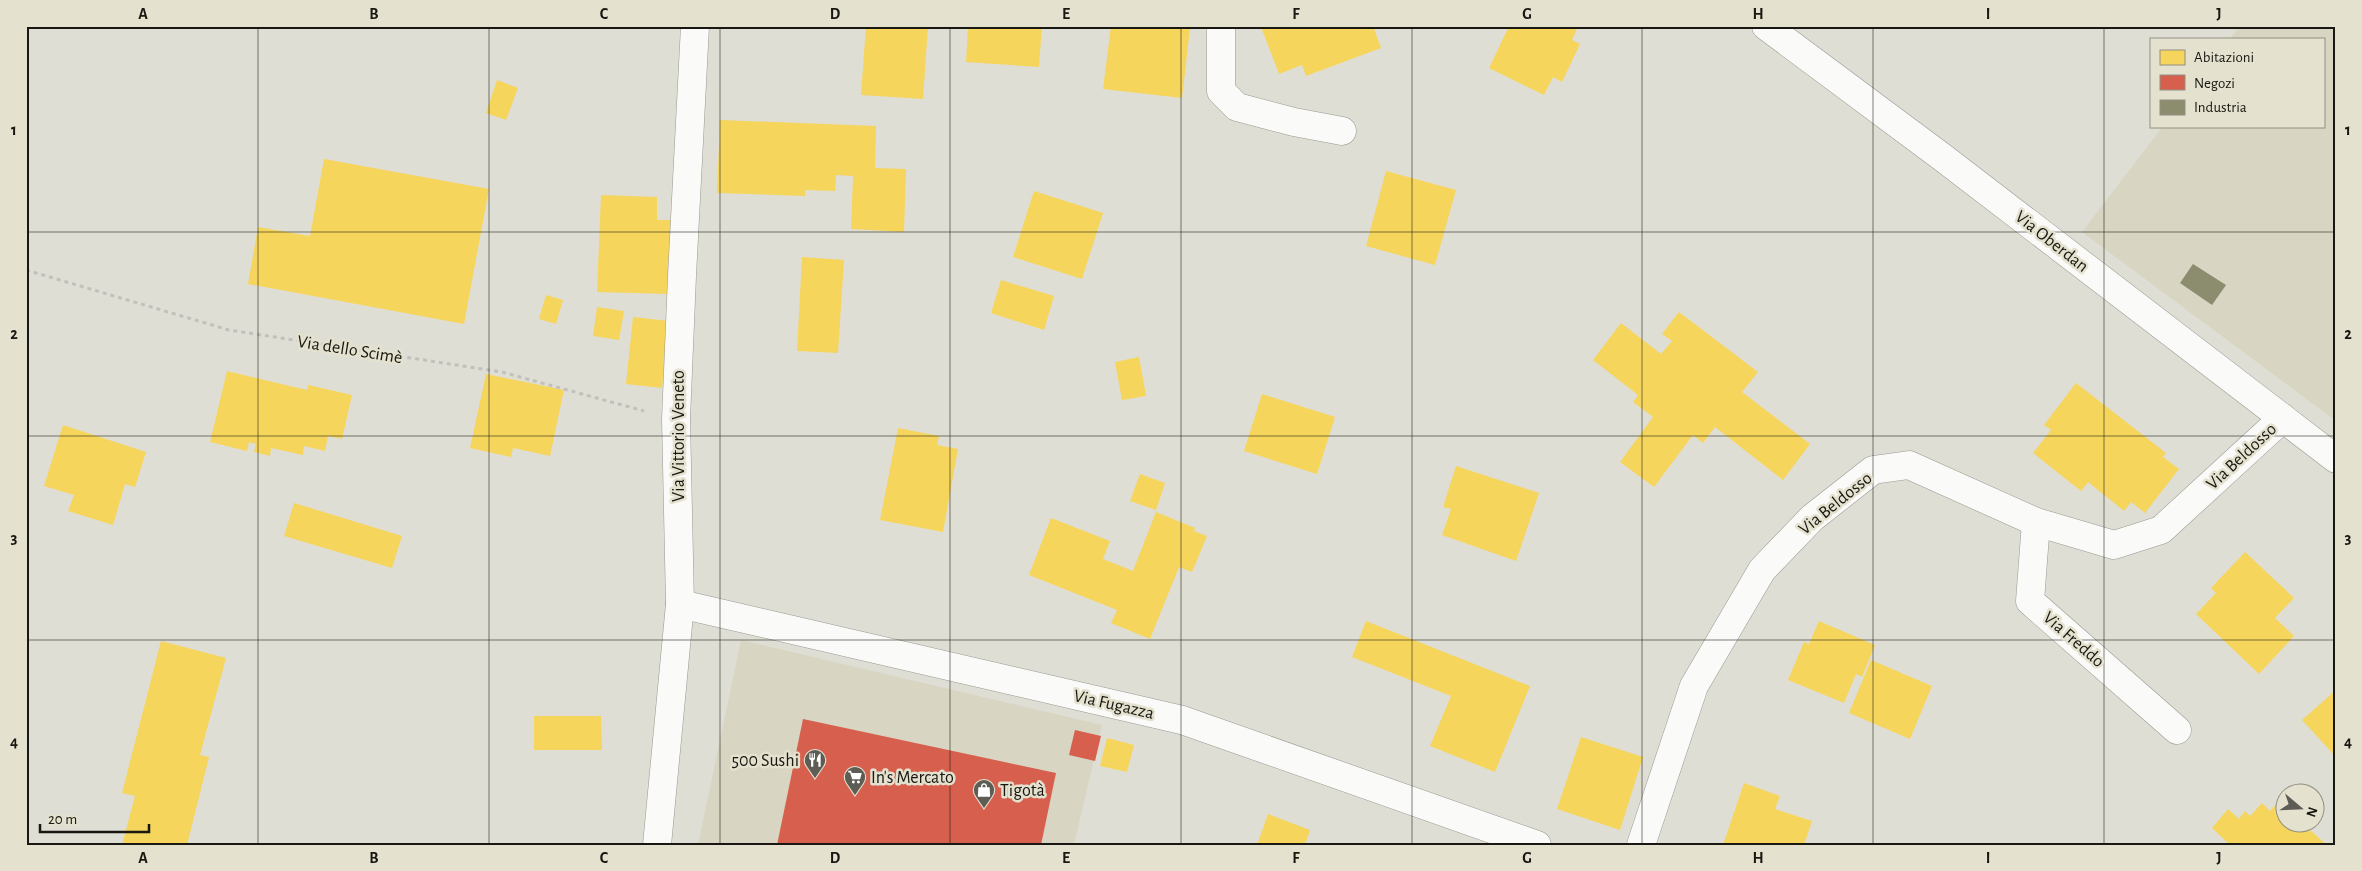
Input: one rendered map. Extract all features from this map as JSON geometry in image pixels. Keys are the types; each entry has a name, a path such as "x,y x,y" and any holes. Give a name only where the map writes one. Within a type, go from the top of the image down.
{"street":[{"name":"Via Vittorio Veneto","path":"657,845 680,604 676,419 695,26"},
{"path":"1221,26 1221,92 1237,107 1294,122 1342,130"},
{"name":"Via Oberdan","path":"1766,26 1942,156 2336,459"},
{"name":"Via Beldosso","path":"1641,845 1694,686 1762,570 1812,518 1873,470 1909,465 2036,522 2114,545 2161,530 2283,418"},
{"name":"Via Freddo","path":"2036,522 2030,600 2177,730"},
{"name":"Via Fugazza","path":"680,604 1182,720 1537,845"}],"path":[{"name":"Via dello Scimè","path":"26,270 229,330 502,372 676,419"}],"shaded area":[{"path":"2239,26 2336,26 2336,421 2082,232 2161,128 2324,128 2324,38 2231,38"},
{"path":"741,640 1102,725 1074,845 698,845"}],"building: Abitazioni":[{"path":"866,26 928,26 923,99 861,95"},
{"path":"968,26 1042,26 1039,67 966,62"},
{"path":"1111,26 1190,28 1182,98 1103,89"},
{"path":"1373,26 1381,48 1306,76 1302,65 1279,74 1261,27"},
{"path":"1509,26 1578,26 1572,40 1580,44 1562,82 1553,77 1544,95 1489,68"},
{"path":"497,80 518,88 506,120 486,113"},
{"path":"720,120 876,126 875,168 906,169 904,232 851,229 853,176 836,175 835,191 805,190 805,196 717,193"},
{"path":"324,159 489,189 464,324 248,284 258,227 310,236"},
{"path":"1386,171 1456,190 1435,265 1366,246"},
{"path":"1034,191 1103,213 1082,279 1013,257"},
{"path":"601,195 657,197 657,220 671,220 668,294 597,292"},
{"path":"802,257 844,260 838,353 797,351"},
{"path":"1001,280 1054,296 1044,330 991,313"},
{"path":"546,295 563,300 556,324 539,319"},
{"path":"597,307 624,311 619,340 593,336"},
{"path":"1679,312 1758,372 1742,392 1810,444 1783,480 1715,427 1703,443 1693,435 1654,487 1620,462 1653,417 1633,402 1638,395 1593,360 1621,323 1661,354 1672,341 1662,334"},
{"path":"633,317 669,321 662,388 626,384"},
{"path":"1139,357 1146,396 1122,400 1115,362"},
{"path":"227,371 307,390 308,385 352,395 342,439 328,436 325,451 304,446 303,455 271,448 270,456 254,452 256,444 249,442 247,451 210,442"},
{"path":"486,374 564,390 550,456 513,448 511,457 470,448"},
{"path":"2076,383 2166,453 2163,457 2179,469 2145,513 2131,502 2124,511 2088,482 2081,491 2033,453 2051,430 2044,425"},
{"path":"1262,394 1335,417 1317,474 1244,451"},
{"path":"63,425 146,452 135,487 125,484 113,525 68,511 74,495 44,486"},
{"path":"898,428 939,436 937,445 958,449 943,532 880,520"},
{"path":"1456,466 1539,493 1516,561 1442,535 1451,509 1443,507"},
{"path":"1140,474 1165,483 1156,510 1130,501"},
{"path":"294,503 402,536 392,568 284,536"},
{"path":"1156,512 1195,528 1194,531 1207,536 1192,572 1179,567 1150,639 1111,623 1117,610 1029,575 1051,518 1110,541 1103,559 1133,571"},
{"path":"2245,552 2294,598 2275,618 2294,636 2259,674 2196,614 2216,593 2211,588"},
{"path":"1366,621 1530,686 1495,772 1430,746 1451,696 1352,657"},
{"path":"1819,621 1875,645 1862,677 1856,674 1844,703 1788,680 1804,642 1809,644"},
{"path":"161,641 226,658 200,755 209,757 187,845 122,845 135,796 122,793"},
{"path":"1871,660 1932,686 1910,739 1849,713"},
{"path":"2336,690 2336,757 2302,720"},
{"path":"534,716 601,716 602,750 534,750"},
{"path":"1581,737 1643,757 1620,830 1557,809"},
{"path":"1107,738 1134,745 1127,772 1100,766"},
{"path":"1744,783 1780,796 1775,809 1812,821 1804,845 1723,845"},
{"path":"2262,803 2270,811 2274,807 2274,834 2314,834 2327,845 2230,845 2212,828 2228,809 2239,819 2245,811 2250,816"},
{"path":"1268,814 1310,830 1305,845 1257,845"}],"building: Negozi":[{"path":"803,719 1056,773 1041,845 777,845"},
{"path":"1075,730 1101,736 1095,761 1069,755"}],"building: Industria":[{"path":"2193,264 2226,285 2212,305 2180,283"}],"place":[{"name":"500 Sushi","path":"815,779"},
{"name":"In's Mercato","path":"855,796"},
{"name":"Tigotà","path":"984,809"}]}
